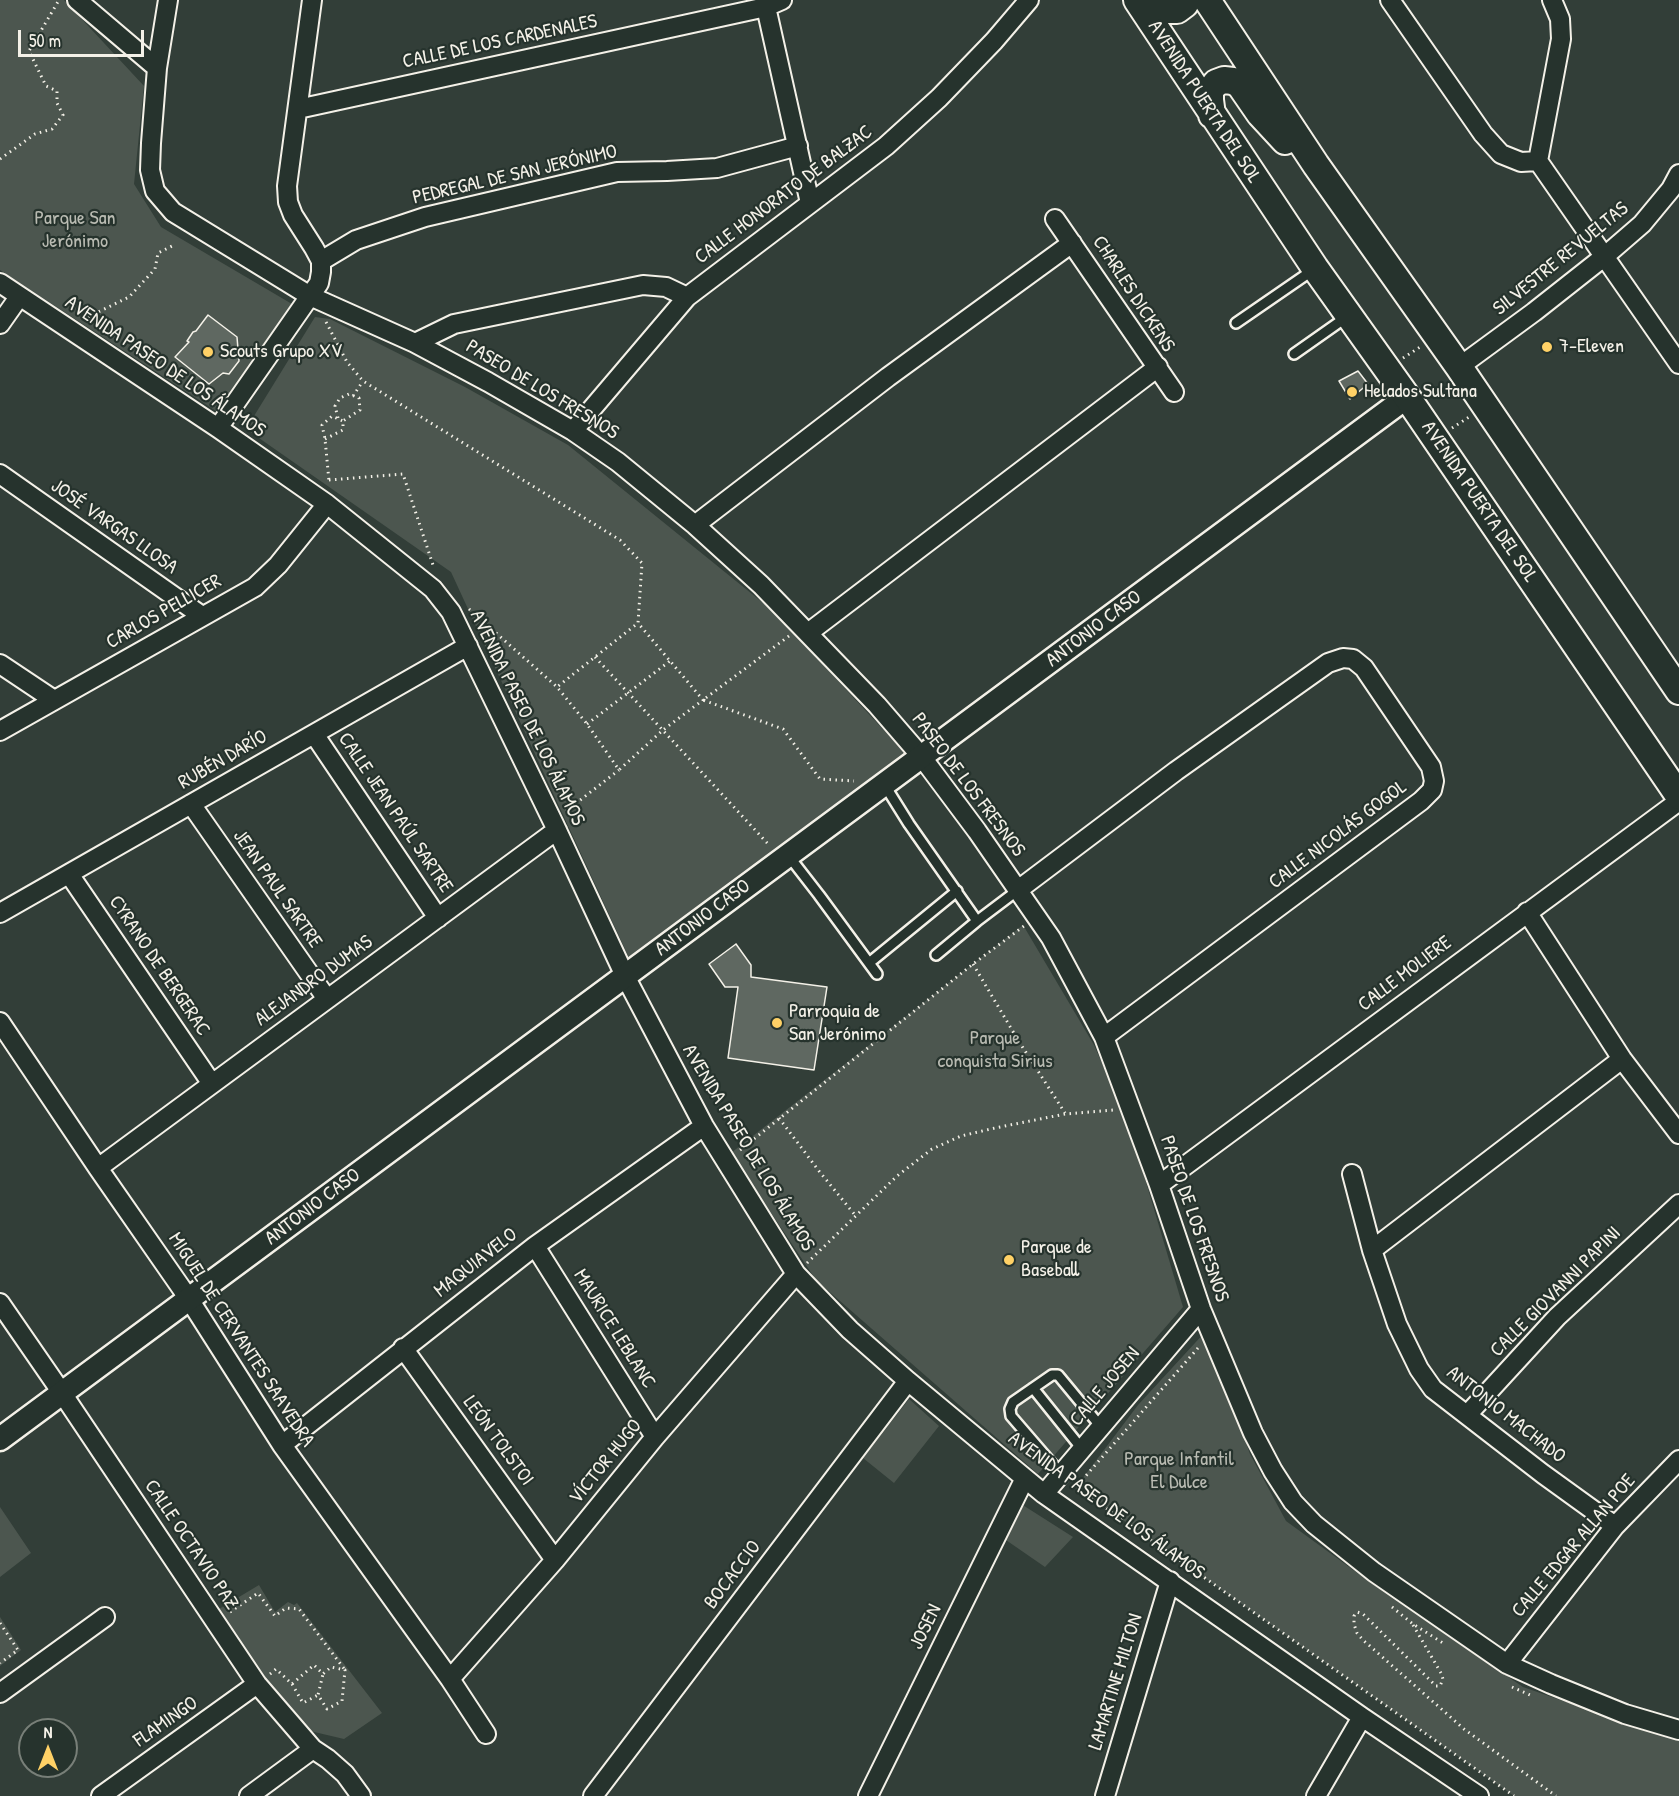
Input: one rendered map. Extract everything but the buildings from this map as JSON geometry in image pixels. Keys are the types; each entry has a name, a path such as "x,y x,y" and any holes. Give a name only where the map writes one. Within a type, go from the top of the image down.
{"main road":[{"name":"AVENIDA PUERTA DEL SOL","path":"1137,0 1315,268 1436,439 1679,798"},
{"path":"1155,0 1168,10 1178,10 1187,0"},
{"path":"1207,0 1316,165 1459,367 1679,691"},
{"path":"1212,115 1210,91 1216,83 1224,80 1233,81 1240,85 1260,114 1280,137 1316,165"}],"street":[{"path":"77,0 157,68"},
{"name":"PASEO DE LOS FRESNOS","path":"168,0 157,68 150,170 155,191 173,212 310,296 415,343 573,431 618,462 695,525 761,585 877,705 921,756 977,831 1051,938 1104,1037 1160,1185 1201,1309 1253,1433 1277,1478 1293,1502 1314,1524 1374,1572 1507,1664 1625,1713 1679,1730"},
{"path":"218,428 319,283 321,261 293,215 288,202 287,186 312,0"},
{"name":"CALLE HONORATO DE BALZAC","path":"573,431 687,297 886,146 939,98 994,41 1029,0"},
{"path":"1390,0 1483,134 1501,154 1521,162 1538,161"},
{"path":"1552,0 1560,19 1561,39 1538,161 1679,364"},
{"path":"774,4 810,203"},
{"name":"CALLE DE LOS CARDENALES","path":"298,109 738,6 774,4"},
{"name":"PEDREGAL DE SAN JERÓNIMO","path":"321,261 356,240 425,217 617,172 717,168 798,146"},
{"name":"SILVESTRE REVUELTAS","path":"1459,367 1605,256 1642,224 1671,189 1679,174"},
{"path":"1055,219 1072,243"},
{"name":"CHARLES DICKENS","path":"695,525 888,377 1072,243 1158,367 808,633"},
{"name":"AVENIDA PASEO DE LOS ÁLAMOS","path":"0,283 218,428 327,504 434,589 451,612 556,827 625,976 704,1126 796,1274 850,1329 908,1381 1044,1494 1362,1717 1479,1796"},
{"path":"415,343 454,324 643,285 666,287 687,297"},
{"path":"0,324 19,297"},
{"path":"1158,367 1174,392"},
{"name":"ANTONIO CASO","path":"0,1439 1407,397"},
{"name":"JOSÉ VARGAS LLOSA","path":"0,474 202,616"},
{"name":"CARLOS PELLICER","path":"0,731 255,587 278,565 327,504"},
{"name":"RUBÉN DARÍO","path":"0,913 468,646"},
{"name":"CALLE NICOLÁS GOGOL","path":"1018,890 1328,663 1343,658 1353,660 1364,668 1431,767 1434,781 1432,790 1421,801 1104,1037"},
{"path":"0,664 54,700"},
{"name":"CALLE JEAN PAÚL SARTRE","path":"314,734 438,918"},
{"name":"CALLE MOLIERE","path":"1160,1185 1679,798"},
{"name":"JEAN PAUL SARTRE","path":"191,804 327,999"},
{"name":"ALEJANDRO DUMAS","path":"98,1168 438,918 556,827"},
{"name":"CYRANO DE BERGERAC","path":"69,874 212,1084"},
{"path":"1527,912 1622,1059 1679,1134"},
{"name":"MIGUEL DE CERVANTES SAAVEDRA","path":"0,1022 189,1299 282,1444 450,1679 486,1734"},
{"path":"1372,1250 1622,1059"},
{"name":"MAQUIAVELO","path":"282,1444 535,1246 704,1126"},
{"name":"ANTONIO MACHADO","path":"1352,1174 1372,1250 1397,1324 1419,1369 1433,1389 1615,1526"},
{"name":"CALLE GIOVANNI PAPINI","path":"1467,1415 1557,1317 1679,1204"},
{"name":"MAURICE LEBLANC","path":"535,1246 655,1437"},
{"name":"VÍCTOR HUGO","path":"450,1679 555,1560 655,1437 796,1274"},
{"name":"CALLE OCTAVIO PAZ","path":"0,1303 313,1749 345,1774 361,1796"},
{"name":"CALLE JOSEN","path":"1044,1494 1201,1309"},
{"name":"LEÓN TOLSTOI","path":"403,1348 555,1560"},
{"name":"BOCACCIO","path":"593,1796 908,1381"},
{"name":"CALLE EDGAR ALLAN POE","path":"1507,1664 1615,1526 1679,1460"},
{"name":"JOSEN","path":"868,1796 1025,1478"},
{"name":"LAMARTINE MILTON","path":"1105,1796 1170,1581"},
{"path":"0,1693 105,1617"},
{"name":"FLAMINGO","path":"101,1796 263,1679"},
{"path":"1316,1796 1362,1717"},
{"path":"249,1796 313,1749"}],"lane":[{"path":"1236,323 1315,268"},
{"path":"1294,354 1348,315"},
{"path":"884,784 977,921"},
{"path":"784,858 819,895 877,974"},
{"path":"936,955 1018,890"},
{"path":"869,963 957,891"},
{"path":"1060,1474 1011,1416 1010,1409 1013,1402 1052,1375 1058,1375 1101,1427"},
{"path":"1033,1388 1082,1449"}],"path":[{"path":"0,159 35,134 52,129 63,115 57,103 57,92 45,86 29,51 59,0"},
{"path":"88,317 129,297 155,269 158,253 172,246"},
{"path":"310,296 347,362 363,381 620,540 642,563 638,623 703,700 783,729 820,779 854,781"},
{"path":"1386,368 1437,336"},
{"path":"353,396 363,381"},
{"path":"338,418 335,406 340,398 349,394 359,398 360,410 343,421"},
{"path":"1436,439 1485,406"},
{"path":"343,421 332,416 322,425 329,480 403,474 433,565"},
{"path":"325,439 343,430 343,421"},
{"path":"469,609 557,687 587,724 619,770"},
{"path":"557,687 638,623"},
{"path":"556,827 569,809 619,770 663,730 790,635 808,633"},
{"path":"595,657 784,858"},
{"path":"587,724 670,661"},
{"path":"726,1161 973,964 1035,918"},
{"path":"973,964 1065,1114"},
{"path":"796,1274 897,1176 932,1149 961,1136 1065,1114 1130,1108"},
{"path":"779,1118 855,1215"},
{"path":"1198,1347 1076,1487 1514,1796"},
{"path":"230,1612 258,1593 275,1616 286,1608 299,1609 345,1670 342,1701 327,1709 318,1695 323,1674 332,1667 345,1670"},
{"path":"1387,1604 1413,1624 1441,1673 1442,1683 1436,1686 1364,1614 1357,1612 1354,1616 1354,1624 1363,1640 1464,1730 1556,1796"},
{"path":"0,1623 18,1650 0,1663"},
{"path":"263,1679 264,1665"},
{"path":"292,1684 314,1665 323,1674"},
{"path":"263,1679 276,1669 292,1684 303,1703 318,1695"}],"green space":[{"name":"Parque San Jerónimo","path":"0,0 64,0 144,86 134,184 161,227 292,304 216,411 0,270"},
{"path":"315,317 330,319 465,387 568,445 773,611 906,754 630,960 451,572 246,429"},
{"name":"Parque conquista Sirius","path":"1023,925 1094,1045 1117,1097 1135,1145 1183,1307 1038,1474 816,1280 731,1153"},
{"name":"Parque Infantil El Dulce","path":"1206,1331 1250,1454 1286,1521 1385,1593 1523,1687 1679,1741 1679,1796 1514,1796 1076,1487 1138,1405"},
{"path":"909,1399 939,1426 894,1483 863,1458"},
{"path":"1018,1502 1073,1537 1045,1567 1003,1538"},
{"path":"0,1507 31,1553 0,1577"},
{"path":"259,1585 275,1612 288,1602 294,1605 297,1603 382,1713 344,1739 310,1731 262,1675 219,1609"},
{"path":"0,1617 21,1650 0,1666"}],"place":[{"name":"7-Eleven","path":"1547,347"},
{"name":"Scouts Grupo XV","path":"208,352"},
{"name":"Helados Sultana","path":"1352,392"},
{"name":"Parroquia de San Jerónimo","path":"777,1023"},
{"name":"Parque de Baseball","path":"1009,1260"}]}
